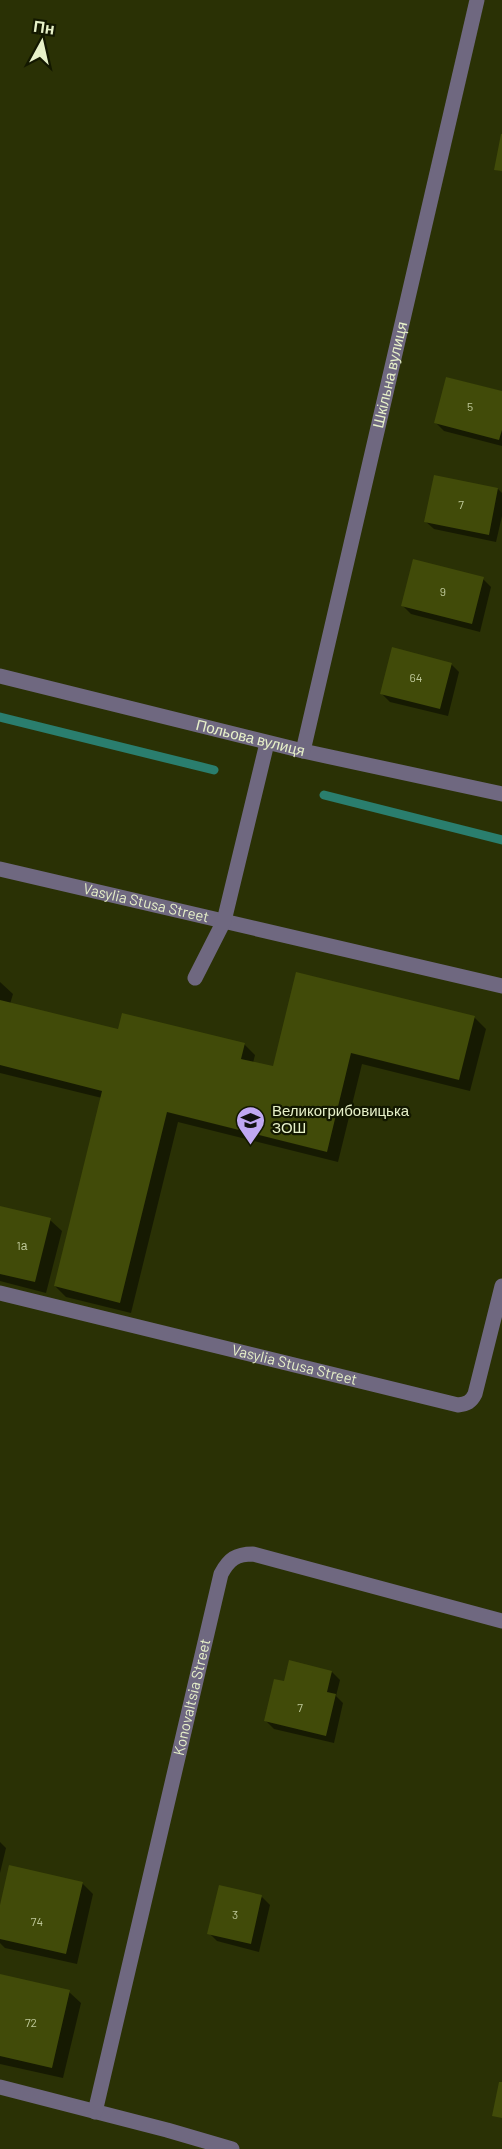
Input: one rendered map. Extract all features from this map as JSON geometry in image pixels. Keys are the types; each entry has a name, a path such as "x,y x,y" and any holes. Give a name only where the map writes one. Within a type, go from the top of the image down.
{"street":[{"name":"Шкільна вулиця","path":"303,751 477,0"},
{"name":"Польова вулиця","path":"0,676 303,751 502,794"},
{"path":"195,978 224,921 267,742"},
{"name":"Vasylia Stusa Street","path":"0,868 502,986"},
{"name":"Vasylia Stusa Street","path":"0,1293 458,1405 472,1401 475,1394 502,1286"},
{"name":"Konovaltsia Street","path":"94,2112 221,1574 227,1562 239,1554 253,1554 502,1621"},
{"path":"0,2087 232,2149"}],"building":[{"path":"502,134 502,171 494,170"},
{"path":"446,377 502,391 502,430 499,440 434,423"},
{"path":"434,475 498,488 489,535 424,522"},
{"path":"413,559 484,577 472,624 401,606"},
{"path":"392,647 452,663 440,709 380,694"},
{"path":"296,972 475,1016 459,1080 351,1053 327,1152 167,1112 120,1303 54,1286 102,1091 0,1065 0,1000 118,1029 122,1013 245,1043 241,1059 273,1066"},
{"path":"0,1206 51,1218 35,1282 0,1274"},
{"path":"289,1660 332,1671 327,1692 336,1694 326,1736 264,1721 274,1679 284,1681"},
{"path":"9,1865 83,1882 66,1954 0,1939 0,1905"},
{"path":"219,1885 262,1895 251,1944 207,1934"},
{"path":"0,1974 70,1990 52,2068 0,2056"},
{"path":"499,2082 502,2082 502,2118 492,2116"}],"waterway":[{"path":"0,717 214,770"},
{"path":"324,795 502,840"}],"place":[{"name":"Великогрибовицька ЗОШ","path":"251,1146"}]}
